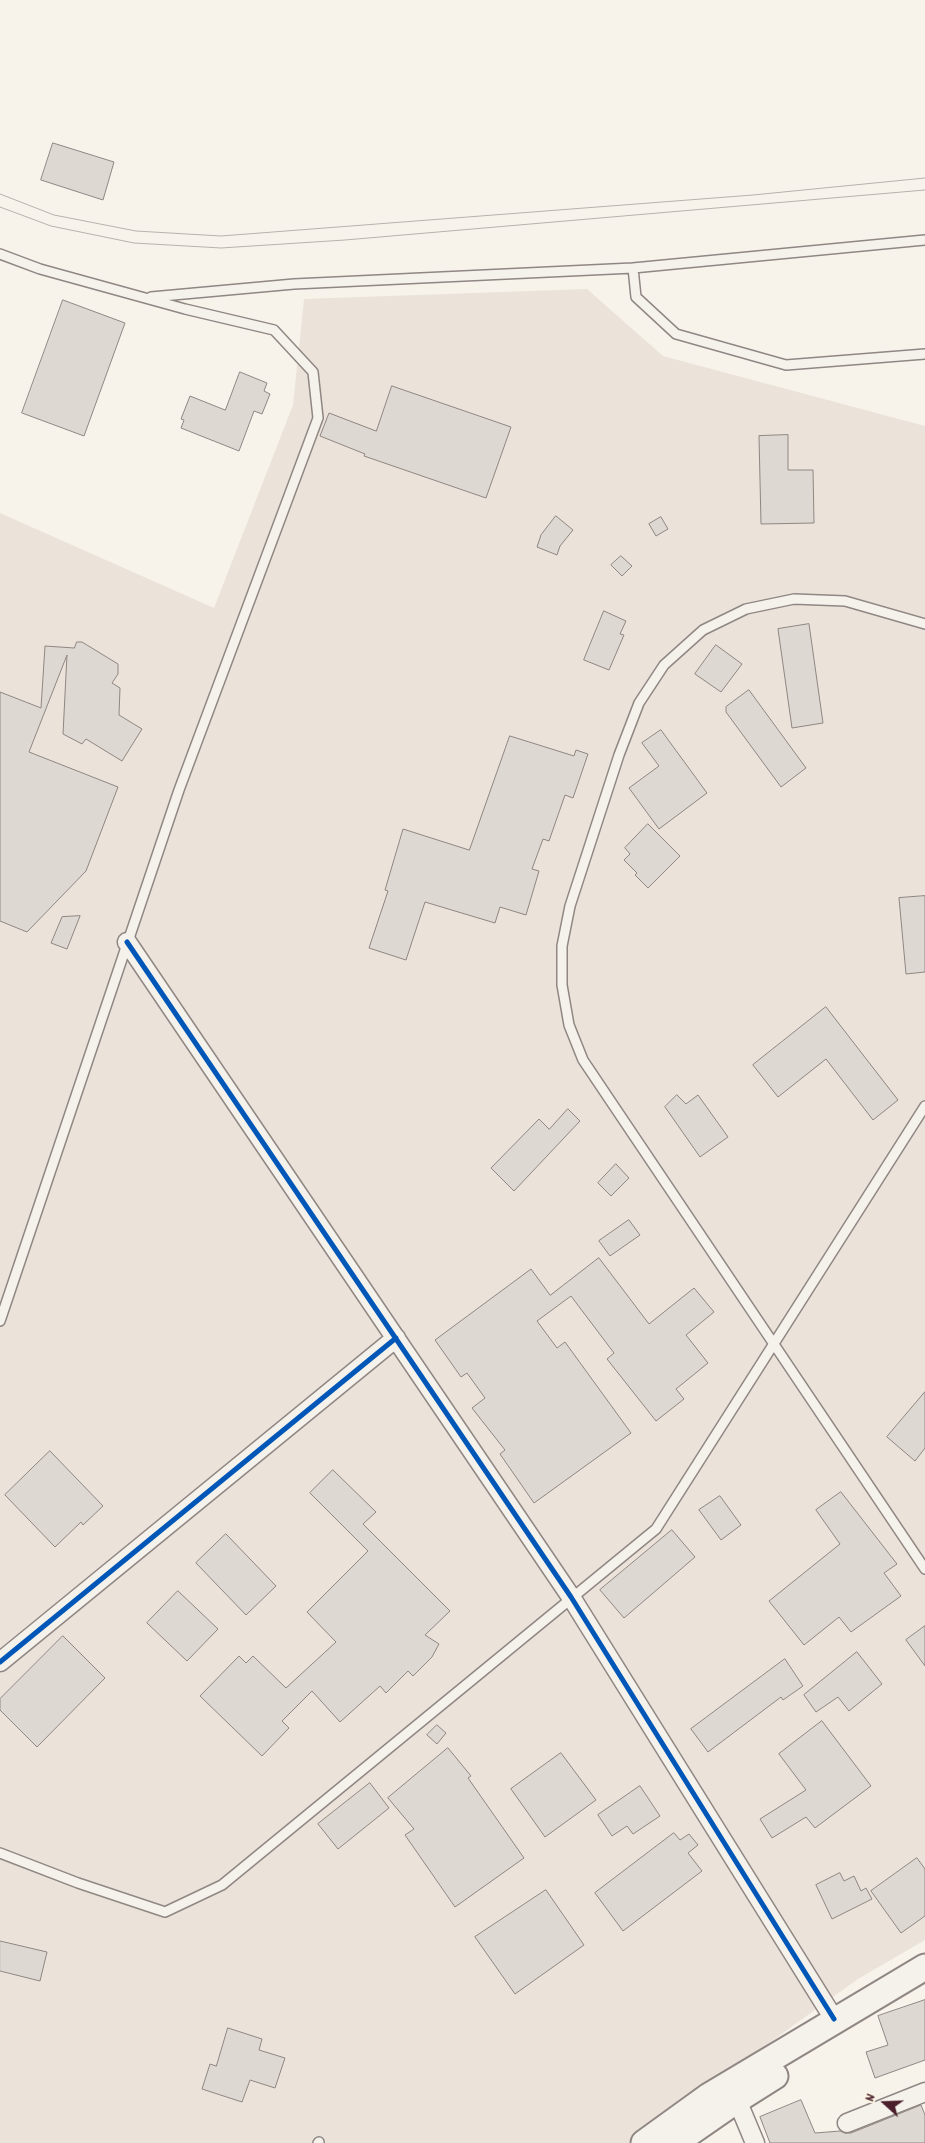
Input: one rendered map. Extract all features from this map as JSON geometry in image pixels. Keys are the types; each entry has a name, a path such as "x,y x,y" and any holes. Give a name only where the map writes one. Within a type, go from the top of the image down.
{"main road":[{"path":"644,2143 710,2096 925,1967"},
{"path":"675,2143 736,2100 852,2028 925,1987"}],"street":[{"path":"127,942 571,1597 834,2020"},
{"path":"0,1662 396,1338"},
{"path":"847,2123 925,2092"},
{"path":"736,2100 755,2143"}],"lane":[{"path":"144,298 294,284 632,268 925,240"},
{"path":"0,254 40,269 144,298 274,330 313,372 318,418 179,790 0,1322"},
{"path":"632,268 636,297 676,334 786,364 925,354"},
{"path":"925,624 844,601 794,599 746,609 703,630 664,665 639,703 619,755 570,906 563,938 562,985 569,1024 583,1060 925,1569"},
{"path":"0,1853 78,1883 165,1912 222,1885 656,1529 925,1106"}],"shaded area":[{"path":"587,289 663,356 925,426 925,1940 858,1979 630,2143 0,2143 0,513 214,608 293,405 304,299"}],"building":[{"path":"53,143 114,162 103,200 41,180"},
{"path":"63,300 125,323 84,436 22,413"},
{"path":"240,372 267,383 264,391 270,394 262,414 254,411 239,451 181,428 184,420 181,419 190,396 225,410"},
{"path":"392,386 511,427 486,498 364,456 365,454 320,436 329,413 376,431"},
{"path":"788,435 788,470 813,470 814,523 761,524 759,436"},
{"path":"556,516 573,530 560,546 557,555 537,547 541,535"},
{"path":"661,517 668,529 656,536 649,524"},
{"path":"621,556 632,566 622,576 611,565"},
{"path":"604,611 626,621 620,634 624,635 609,670 584,660"},
{"path":"809,624 823,723 792,728 778,629"},
{"path":"77,642 82,642 118,664 118,674 112,683 120,688 119,715 142,729 122,761 86,739 82,744 63,734 67,655 29,752 118,787 86,871 27,932 0,921 0,692 41,708 45,646 74,648"},
{"path":"716,645 742,664 721,692 695,674"},
{"path":"749,690 806,768 781,787 726,712 726,707"},
{"path":"661,730 707,793 659,829 629,788 659,766 642,743"},
{"path":"510,736 574,756 576,750 588,754 573,798 565,795 549,841 543,839 532,869 539,871 526,915 500,907 495,923 425,902 406,960 369,948 388,891 385,890 403,829 469,850"},
{"path":"648,824 680,856 648,888 624,860 630,854 625,848"},
{"path":"925,896 925,972 906,974 899,898"},
{"path":"80,916 67,949 51,943 62,917"},
{"path":"826,1007 898,1100 873,1120 826,1059 778,1097 753,1065"},
{"path":"677,1095 686,1104 698,1095 728,1137 700,1157 665,1107"},
{"path":"568,1109 580,1121 514,1191 491,1168 539,1119 549,1129"},
{"path":"616,1164 629,1178 611,1196 598,1183"},
{"path":"629,1220 640,1235 610,1256 599,1241"},
{"path":"599,1258 649,1324 694,1288 714,1312 686,1335 708,1363 676,1389 684,1399 656,1421 607,1359 614,1353 571,1296 537,1321 557,1348 565,1342 631,1433 534,1503 500,1454 505,1450 472,1408 485,1398 467,1373 461,1377 435,1340 531,1269 550,1295"},
{"path":"925,1392 925,1448 915,1461 887,1437"},
{"path":"50,1451 103,1506 83,1525 81,1522 55,1547 5,1495"},
{"path":"333,1470 376,1512 363,1524 450,1611 425,1635 439,1644 432,1657 413,1676 408,1671 386,1693 380,1686 340,1722 312,1691 282,1721 289,1728 262,1756 200,1696 239,1656 246,1663 253,1656 286,1688 336,1642 307,1612 368,1551 310,1493"},
{"path":"841,1492 897,1564 884,1573 901,1596 851,1632 839,1617 804,1645 769,1601 840,1544 816,1510"},
{"path":"720,1496 741,1525 721,1540 699,1510"},
{"path":"672,1530 695,1557 624,1618 600,1590"},
{"path":"226,1534 276,1586 246,1615 196,1563"},
{"path":"178,1591 218,1629 187,1661 147,1623"},
{"path":"925,1626 925,1666 906,1640"},
{"path":"63,1636 105,1678 37,1747 0,1710 0,1699"},
{"path":"857,1652 882,1684 849,1711 838,1697 816,1712 804,1695"},
{"path":"785,1659 803,1686 783,1700 781,1697 708,1752 691,1729"},
{"path":"822,1721 871,1786 815,1828 806,1817 772,1838 760,1819 806,1790 779,1754"},
{"path":"437,1725 446,1733 437,1744 427,1735"},
{"path":"448,1748 471,1776 468,1778 524,1858 455,1907 405,1835 414,1829 388,1798"},
{"path":"561,1753 596,1800 545,1837 511,1789"},
{"path":"370,1783 389,1808 338,1849 318,1824"},
{"path":"640,1786 660,1816 633,1834 627,1826 612,1836 598,1815"},
{"path":"674,1833 680,1840 689,1834 698,1845 688,1853 702,1871 623,1931 595,1893"},
{"path":"917,1858 925,1869 925,1916 901,1933 871,1891"},
{"path":"840,1873 844,1881 854,1876 861,1891 866,1888 872,1899 832,1919 816,1885"},
{"path":"546,1890 584,1945 515,1994 475,1937"},
{"path":"0,1941 47,1952 40,1981 0,1971"},
{"path":"925,2000 925,2060 875,2078 866,2052 888,2045 878,2016"},
{"path":"228,2028 262,2039 259,2050 285,2058 275,2088 250,2080 242,2102 202,2089 210,2064 216,2066"},
{"path":"801,2100 815,2133 840,2131 851,2133 921,2105 925,2115 925,2143 770,2143 760,2117"}],"tram line":[{"path":"0,194 54,215 136,231 221,236 753,195 925,178"},
{"path":"0,207 51,226 134,243 221,248 345,240 925,190"}],"cycle path":[{"path":"127,942 571,1597 834,2019"},
{"path":"0,1662 396,1338"}]}
